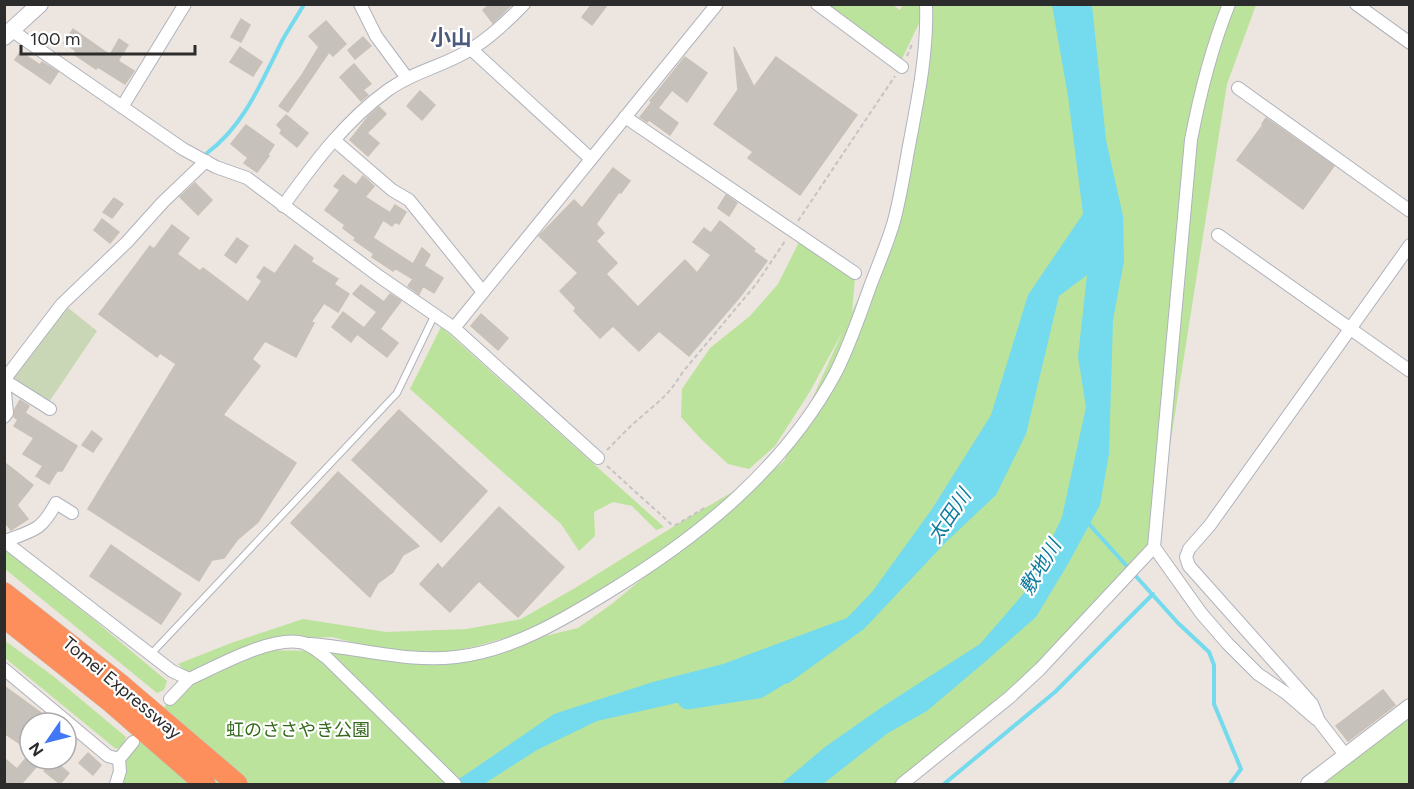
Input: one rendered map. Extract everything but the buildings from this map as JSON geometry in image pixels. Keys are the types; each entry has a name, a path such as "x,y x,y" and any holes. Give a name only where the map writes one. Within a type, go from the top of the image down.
{"highway":[{"name":"Tomei Expressway","path":"4,593 121,685 237,784"},
{"name":"Tomei Expressway","path":"4,618 111,702 205,784"}],"street":[{"path":"40,4 7,33 183,149 247,178 454,328 598,458"},
{"path":"122,107 185,4"},
{"path":"360,4 376,36 407,78"},
{"path":"283,206 312,166 359,113 407,78 471,49 524,4"},
{"path":"454,328 717,4"},
{"path":"817,4 902,67"},
{"path":"170,699 189,679 253,650 298,641 421,659 457,657 494,649 572,614 625,582 673,550 746,491 799,429 834,375 853,335 893,223 918,100 927,27 926,4"},
{"path":"902,784 1010,697 1040,669 1154,547 1191,140 1201,90 1217,35 1229,4"},
{"path":"1356,4 1410,43"},
{"path":"471,49 591,159"},
{"path":"1238,88 1410,211"},
{"path":"625,117 855,273"},
{"path":"334,140 392,190 409,200 483,292"},
{"path":"4,417 7,413 4,381 62,304 127,242 206,161"},
{"path":"1218,235 1410,371"},
{"path":"1319,721 1312,704 1189,566 1186,557 1189,549 1210,525 1410,244"},
{"path":"4,381 50,409"},
{"path":"5,541 37,528 47,520 56,503 72,513"},
{"path":"5,541 172,671 189,679"},
{"path":"1154,547 1194,603 1227,643 1258,674 1286,693 1319,721 1346,756"},
{"path":"309,644 327,658 455,784"},
{"path":"4,669 108,756 119,759"},
{"path":"1309,784 1410,707"},
{"path":"116,784 120,771 119,759 134,742"}],"lane":[{"path":"151,654 397,393 435,314"}],"path":[{"path":"713,503 676,525 671,524 598,458 667,395 682,373 757,283 902,67 915,35"}],"green space":[{"name":"虹のささやき公園","path":"903,4 1256,5 1227,84 1154,547 1016,692 901,784 113,784 119,759 185,683 253,650 390,652 332,637 263,640 220,657 192,677 178,664 231,643 303,619 386,632 467,629 521,619 741,487 685,541 545,627 448,652 479,652 578,628 613,603 784,461 843,331 809,393 775,446 749,469 728,464 681,417 682,389 710,348 750,316 778,284 799,242 855,278 852,312 893,223 924,52 923,15 900,63 822,5 893,5 900,10"},
{"path":"67,307 97,331 49,402 13,377"},
{"path":"441,327 664,527 656,530 632,506 613,502 594,512 595,536 579,551 561,524 410,389"},
{"path":"5,550 167,681 164,690 157,693 5,569"},
{"path":"4,640 53,676 126,737 123,746 116,749 78,718 78,711 70,711 5,658"},
{"path":"1409,707 1409,784 1314,784"}],"water":[{"name":"敷地川","path":"1052,5 1092,5 1106,140 1123,216 1124,261 1113,320 1109,454 1100,505 1036,617 927,711 888,733 823,784 781,784 825,747 980,644 1030,586 1062,517 1086,407 1078,357 1087,275 1059,296 1026,434 996,495 946,542 864,629 789,683 716,694 597,721 537,750 484,784 447,784 462,777 554,714 653,682 723,664 847,618 872,592 932,509 991,415 1028,295 1083,214 1068,96"}],"waterway":[{"path":"207,153 232,130 242,116 304,4"},
{"path":"1088,523 1178,623 1209,652 1214,665 1214,704 1241,769 1230,784"},
{"path":"944,784 1055,692 1153,594"},
{"name":"太田川","path":"688,699 758,688 781,674"}],"district":[{"name":"小山","path":"451,37"}]}
